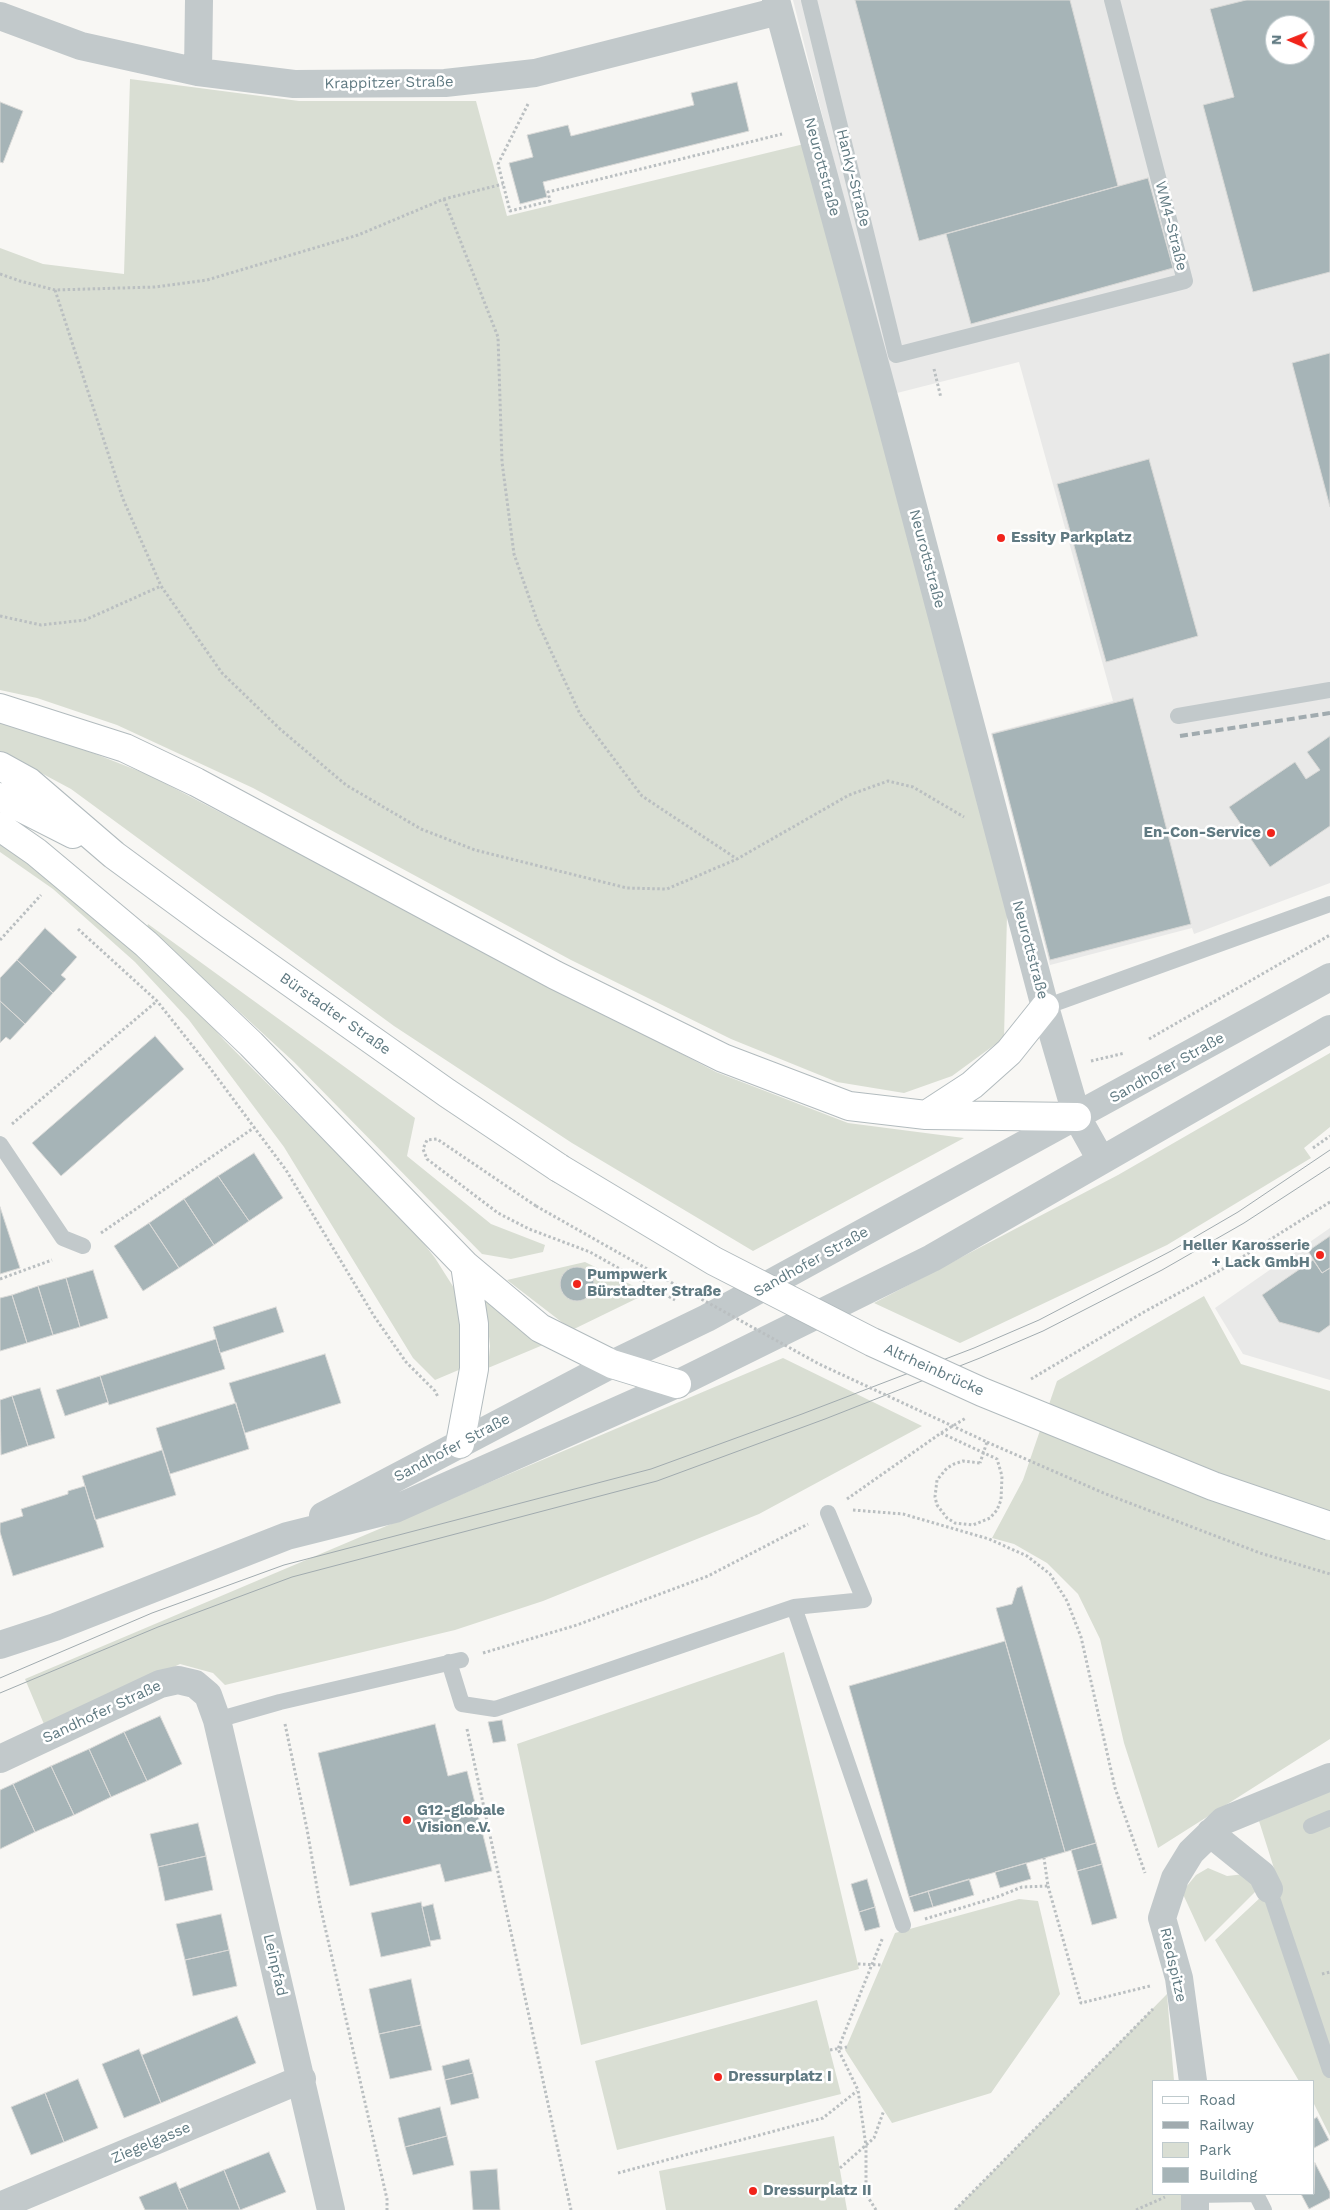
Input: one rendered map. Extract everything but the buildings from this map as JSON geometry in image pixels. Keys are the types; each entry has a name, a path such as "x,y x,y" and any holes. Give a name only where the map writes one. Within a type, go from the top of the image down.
{"main road":[{"path":"0,708 125,748 196,782 555,975 723,1058 849,1106 926,1115 1077,1117"},
{"name":"Bürstadter Straße","path":"0,766 29,782 114,855 212,927 438,1087 559,1168"},
{"name":"Bürstadter Straße","path":"0,797 114,855"},
{"path":"0,827 36,852 146,944 251,1044 465,1265 540,1328 612,1364 677,1384"},
{"path":"926,1115 972,1085 1008,1052 1045,1006"},
{"name":"Altrheinbrücke","path":"559,1168 714,1261 872,1342 982,1392 1213,1486 1330,1526"},
{"path":"460,1444 474,1369 474,1324 465,1265"}],"street":[{"path":"198,72 199,0"},
{"name":"Krappitzer Straße","path":"0,16 81,46 198,72 294,84 445,83 535,73 778,5"},
{"name":"Neurottstraße","path":"778,5 1045,1006 1077,1117 1101,1160"},
{"name":"Sandhofer Straße","path":"0,1644 55,1627 287,1536 612,1364 707,1318 1330,977"},
{"name":"Sandhofer Straße","path":"287,1536 395,1509 677,1384 932,1258 1330,1029"},
{"name":"Sandhofer Straße","path":"0,1759 160,1684 178,1680 195,1684 208,1695 217,1720"},
{"name":"Leinpfad","path":"217,1720 331,2210"},
{"name":"Riedspitze","path":"1193,2080 1179,1978 1162,1918 1175,1878 1191,1852 1223,1820 1330,1777"},
{"path":"1210,1833 1262,1875 1269,1889"},
{"name":"Ziegelgasse","path":"0,2206 302,2079"}],"lane":[{"name":"Hanky-Straße","path":"808,0 896,355"},
{"name":"WM4-Straße","path":"896,355 1184,281 1112,0"},
{"path":"1178,716 1330,690"},
{"path":"1045,1006 1330,904"},
{"path":"0,1144 63,1238 83,1246"},
{"path":"217,1720 280,1702 455,1661 462,1704 495,1710 794,1607 864,1600 831,1510"},
{"path":"794,1607 903,1925"},
{"path":"1311,1826 1330,1818"},
{"path":"1269,1889 1330,2070"},
{"path":"1189,2198 1239,2195"},
{"path":"1256,2195 1264,2210"}],"path":[{"path":"535,73 534,91 498,164 510,210 550,201 548,192 791,132"},
{"path":"0,274 20,282 55,290 155,286 207,280 358,235 444,199 503,184"},
{"path":"444,199 498,337 502,462 514,554 538,623 580,714 642,796 737,859"},
{"path":"55,290 123,499 161,586 222,673 280,729 346,785 421,828 475,850 627,888 667,889 737,859 849,795 888,782 913,787 966,818"},
{"path":"937,383 941,398"},
{"path":"0,616 41,625 85,620 161,586"},
{"path":"34,890 48,902"},
{"path":"0,940 41,895"},
{"path":"77,928 157,1001 255,1127 286,1170 374,1316 406,1362 435,1391"},
{"path":"1142,1043 1330,935"},
{"path":"8,1127 157,1001"},
{"path":"1125,1053 1134,1048"},
{"path":"0,1279 77,1251 255,1127"},
{"path":"1313,1148 1330,1136"},
{"path":"674,1300 590,1252 529,1229 498,1213 427,1159 423,1149 427,1140 437,1139 536,1206 819,1364 987,1442 1106,1494 1260,1553 1330,1574"},
{"path":"1024,1384 1144,1312 1228,1266 1330,1202"},
{"path":"455,1661 577,1625 708,1576 831,1510 941,1433 974,1413"},
{"path":"941,1433 997,1459 1000,1467 1002,1488 997,1510 982,1523 973,1526 955,1523 947,1518 937,1505 935,1487 937,1480 947,1468 954,1464 962,1461 980,1462 987,1442"},
{"path":"831,1510 903,1514 989,1538 1027,1556 1050,1574 1067,1600 1081,1637 1115,1788 1146,1876"},
{"path":"280,1702 308,1829 320,1905 387,2199 387,2210"},
{"path":"462,1704 571,2210"},
{"path":"1044,1858 1048,1886 1082,2003 1179,1978"},
{"path":"876,2210 866,2194 866,2146 858,2090 838,2049 886,1930 997,1898 1022,1887 1048,1886"},
{"path":"858,1964 881,1965"},
{"path":"955,2210 1160,2001 1179,1978"},
{"path":"830,2050 847,2047"},
{"path":"618,2173 823,2118 858,2090"},
{"path":"840,2168 874,2138 884,2110"},
{"path":"1136,2210 1189,2198"}],"shaded area":[{"path":"793,0 1330,0 1330,883 1194,934 1192,928 1050,965 991,733 1113,701 1019,362 893,394"},
{"path":"1330,1228 1330,1380 1243,1354 1215,1308"}],"green space":[{"path":"130,79 299,101 476,101 507,216 804,144 1007,915 1004,1038 952,1076 904,1093 837,1082 731,1039 571,960 253,788 117,725 37,698 0,690 0,248 43,264 124,274"},
{"path":"0,723 37,731 149,775 716,1072 848,1123 964,1138 753,1251 572,1143 394,1026 71,789 0,751"},
{"path":"0,839 169,979 224,1040 414,1231 435,1258 454,1288 461,1312 461,1369 435,1380 413,1358 284,1147 189,1020 135,962 53,889 0,852"},
{"path":"148,924 415,1118 407,1156 491,1224 545,1245 543,1252 511,1259 482,1254 294,1062 147,927"},
{"path":"1330,1053 1330,1127 1304,1148 1311,1158 1167,1245 960,1343 874,1303 1118,1175"},
{"path":"585,1262 648,1293 572,1330 507,1280"},
{"path":"1204,1296 1241,1364 1330,1391 1330,1739 1158,1848 1124,1743 1100,1639 1078,1594 1047,1563 1014,1544 992,1538 1023,1480 1057,1381"},
{"path":"485,1298 543,1345 488,1368 490,1346"},
{"path":"783,1358 922,1426 759,1514 543,1601 455,1630 225,1685 213,1673 180,1664 46,1729 25,1679"},
{"path":"784,1652 859,1969 581,2045 517,1744"},
{"path":"1330,1791 1330,2136 1315,2106 1315,2080 1298,2080 1215,1940 1278,1881 1259,1821"},
{"path":"1208,1868 1227,1876 1245,1874 1256,1891 1205,1942 1182,1892 1196,1875"},
{"path":"1019,1899 1038,1901 1060,1994 991,2093 892,2123 845,2050 895,1933"},
{"path":"1167,1994 1174,2080 1152,2080 1152,2195 1183,2195 1184,2210 955,2210"},
{"name":"Dressurplatz I","path":"817,2000 841,2094 617,2150 595,2061"},
{"name":"Dressurplatz II","path":"834,2136 847,2210 666,2210 659,2171"}],"tram line":[{"path":"0,1678 152,1613 284,1565 651,1469 974,1348 1039,1320 1171,1251 1238,1212 1330,1150"},
{"path":"0,1693 158,1627 292,1577 657,1481 825,1419 980,1358 1043,1331 1162,1270 1244,1223 1330,1167"}],"railway":[{"path":"1180,736 1330,713"}],"place":[{"name":"Essity Parkplatz","path":"1001,538"},
{"name":"En-Con-Service","path":"1271,833"},
{"name":"Heller Karosserie + Lack GmbH","path":"1320,1255"},
{"name":"Pumpwerk Bürstadter Straße","path":"577,1284"},
{"name":"G12-globale Vision e.V.","path":"407,1820"},
{"name":"Dressurplatz I","path":"718,2077"},
{"name":"Dressurplatz II","path":"753,2191"}]}
